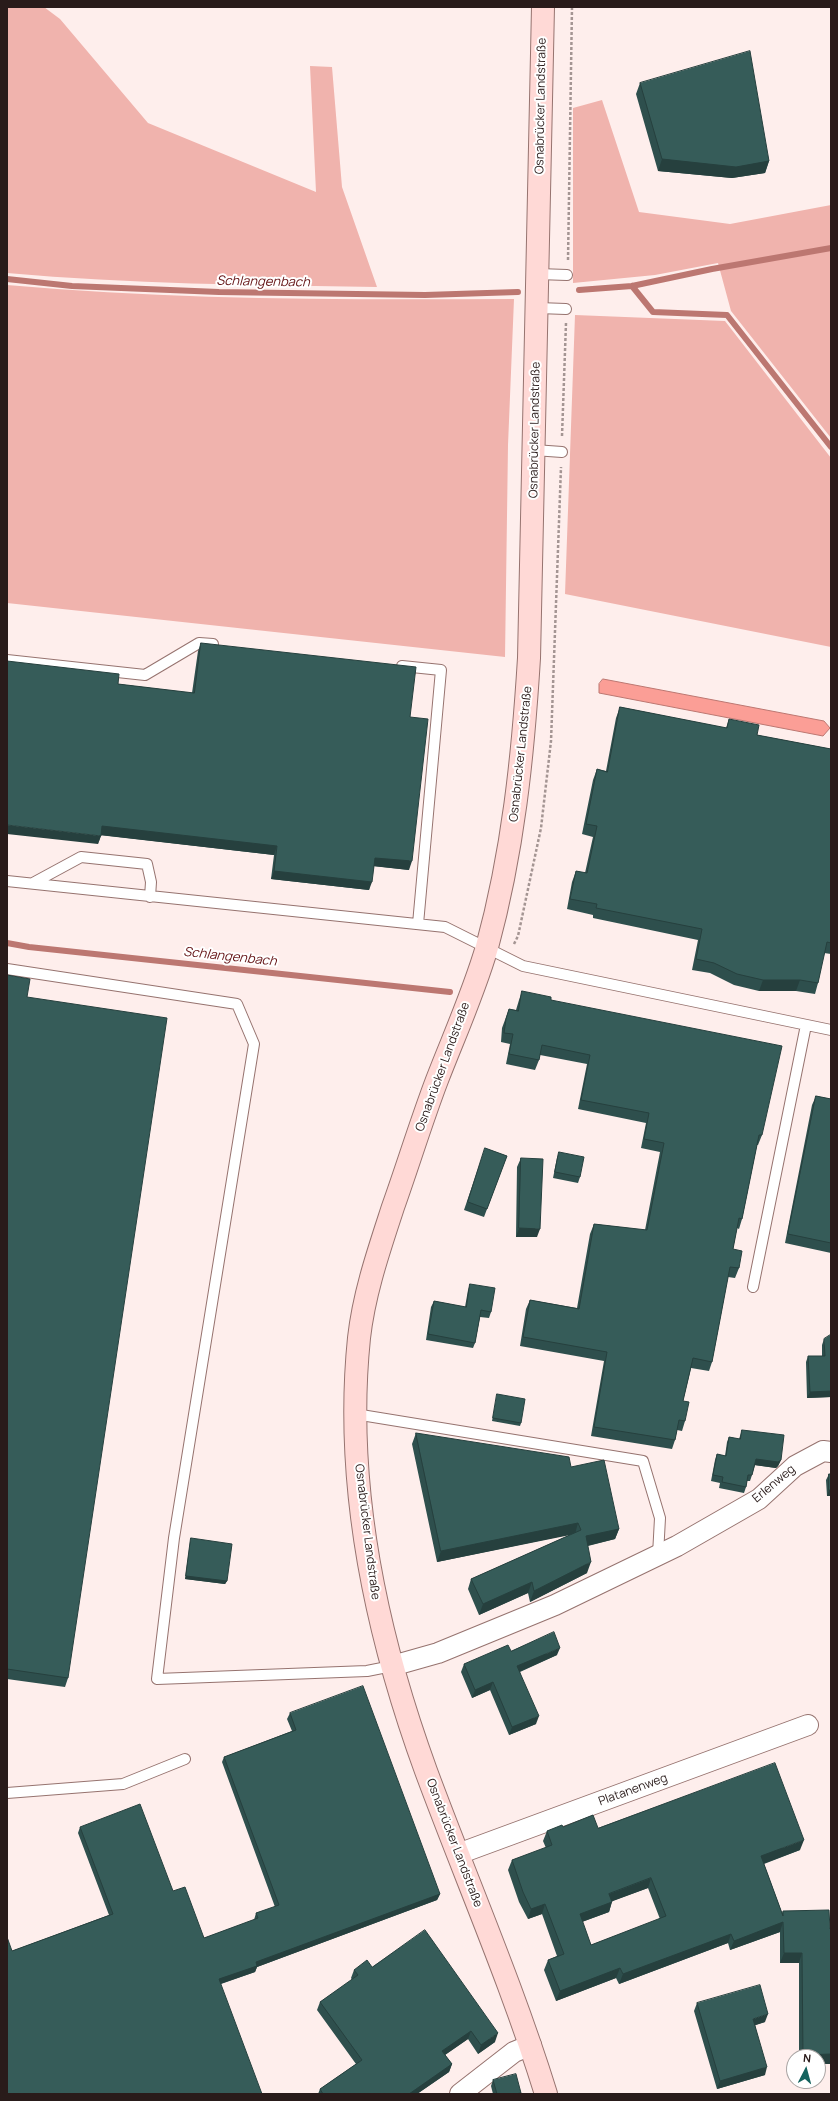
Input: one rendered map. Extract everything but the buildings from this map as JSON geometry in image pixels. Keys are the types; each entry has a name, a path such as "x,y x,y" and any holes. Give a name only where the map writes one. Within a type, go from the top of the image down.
{"street":[{"name":"Osnabrücker Landstraße","path":"543,7 538,308 529,658 524,738 514,824 487,947 431,1096 375,1261 360,1334 355,1414 360,1493 369,1562 379,1616 392,1666 425,1768 531,2045 546,2094"},
{"name":"Erlenweg","path":"658,1555 677,1546 759,1499 795,1466 823,1451 831,1452"},
{"path":"392,1666 438,1653 555,1605 658,1555"},
{"name":"Platanenweg","path":"458,1854 808,1725"},
{"path":"460,2094 514,2052 531,2045"}],"lane":[{"path":"538,274 567,275"},
{"path":"538,308 566,309"},
{"path":"534,450 562,452"},
{"path":"7,660 145,675 199,643 223,645"},
{"path":"394,665 441,670 418,924"},
{"path":"33,883 81,858 147,864 151,882 150,897"},
{"path":"7,881 445,927 523,966 831,1030"},
{"path":"7,969 237,1004 254,1044 174,1538 157,1679 367,1671 392,1666"},
{"path":"753,1287 806,1025"},
{"path":"355,1414 643,1461 660,1518 658,1555"},
{"path":"7,1793 123,1784 185,1759"}],"path":[{"path":"567,275 572,7"},
{"path":"509,958 518,936 541,828 551,741 566,309"}],"shaded area":[{"path":"7,7 44,7 60,19 148,123 316,192 310,66 332,67 342,187 377,287 145,282 7,273"},
{"path":"602,100 639,212 730,224 831,205 831,438 731,311 718,263 655,275 573,283 573,108"},
{"path":"7,285 133,294 260,298 514,299 508,445 505,657 7,603"},
{"path":"575,315 725,321 831,458 831,647 565,594"},
{"path":"603,679 824,721 830,728 823,736 599,693 599,684"}],"waterway":[{"path":"579,290 632,286 712,269 831,248"},
{"name":"Schlangenbach","path":"7,279 72,286 219,292 425,295 518,292"},
{"path":"632,286 653,312 727,315 831,447"},
{"name":"Schlangenbach","path":"7,943 29,947 450,992"}]}
